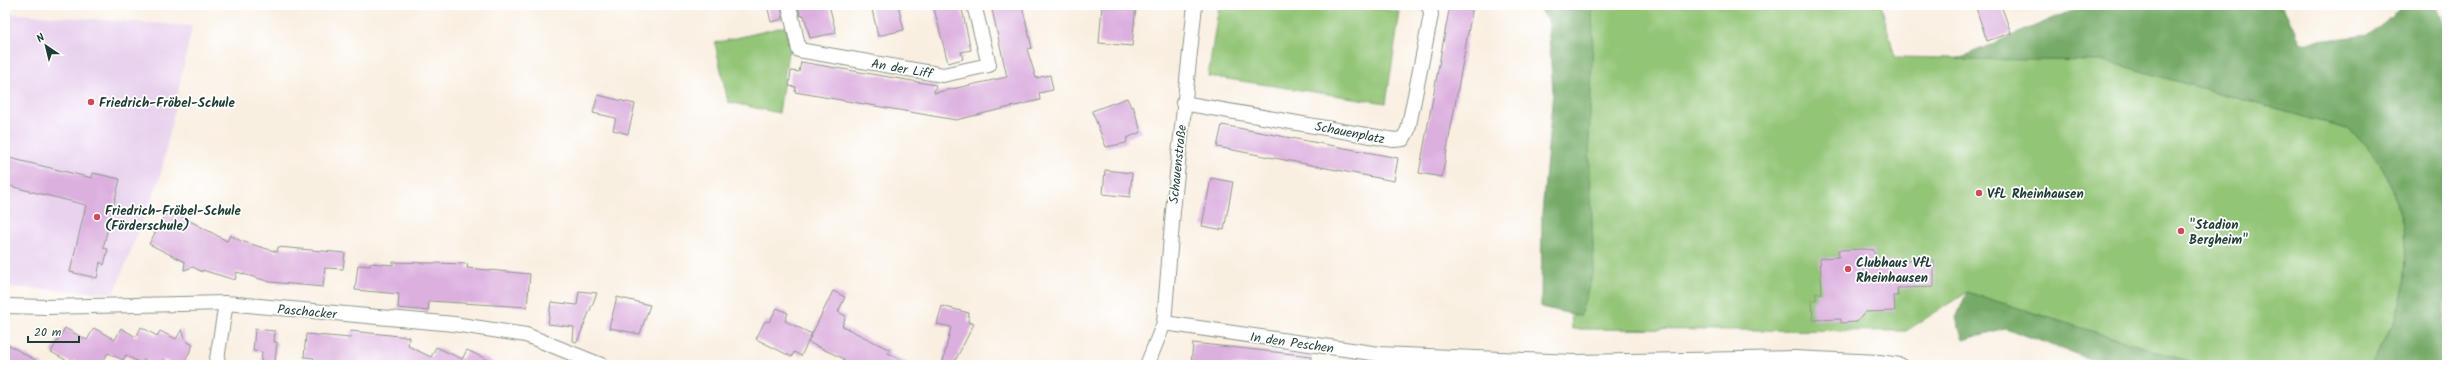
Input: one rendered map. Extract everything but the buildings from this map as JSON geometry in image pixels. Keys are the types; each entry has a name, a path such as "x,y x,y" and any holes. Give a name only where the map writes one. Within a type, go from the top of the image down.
{"street":[{"name":"An der Liff","path":"789,5 799,50 943,75 989,65 974,5"},
{"name":"Schauenstraße","path":"1146,365 1164,323 1184,103 1195,5"},
{"name":"Schauenplatz","path":"1184,103 1394,140 1403,139 1408,130 1431,15 1430,7 1427,5"},
{"name":"Paschacker","path":"5,306 46,307 226,303 454,324 526,335 602,365"},
{"path":"216,365 226,303"},
{"name":"In den Peschen","path":"1164,323 1379,354 1573,364 1794,358 1879,362 1900,365"}],"shaded area":[{"name":"Friedrich-Fröbel-Schule","path":"5,13 192,26 160,178 114,293 5,287"}],"green space":[{"path":"1219,5 1354,5 1400,12 1386,103 1208,76"},
{"path":"1535,5 1592,5 1593,38 1589,143 1594,270 1580,316 1541,307 1542,213 1553,92 1548,20"},
{"name":"VfL Rheinhausen","path":"1549,5 1881,5 1895,57 2105,61 2347,129 2370,149 2387,176 2397,203 2404,231 2406,260 2403,288 2396,316 2385,342 2368,365 2200,365 1967,292 1906,331 1572,329 1554,18"},
{"path":"2085,5 2282,5 2301,43 2368,35 2406,5 2437,5 2447,34 2447,275 2440,365 2368,365 2385,342 2396,316 2403,288 2406,260 2404,231 2397,203 2387,176 2370,149 2347,129 2105,61 1957,59"},
{"path":"787,26 793,51 788,52 779,113 728,102 715,43"},
{"path":"1967,292 2200,365 2106,365 2005,328 1963,340 1956,318"}],"place":[{"name":"Friedrich-Fröbel-Schule","path":"91,102"},
{"name":"VfL Rheinhausen","path":"1979,193"},
{"name":"Friedrich-Fröbel-Schule (Förderschule)","path":"97,217"},
{"name":"\"Stadion Bergheim\"","path":"2181,231"},
{"name":"Clubhaus VfL Rheinhausen","path":"1848,269"}]}
